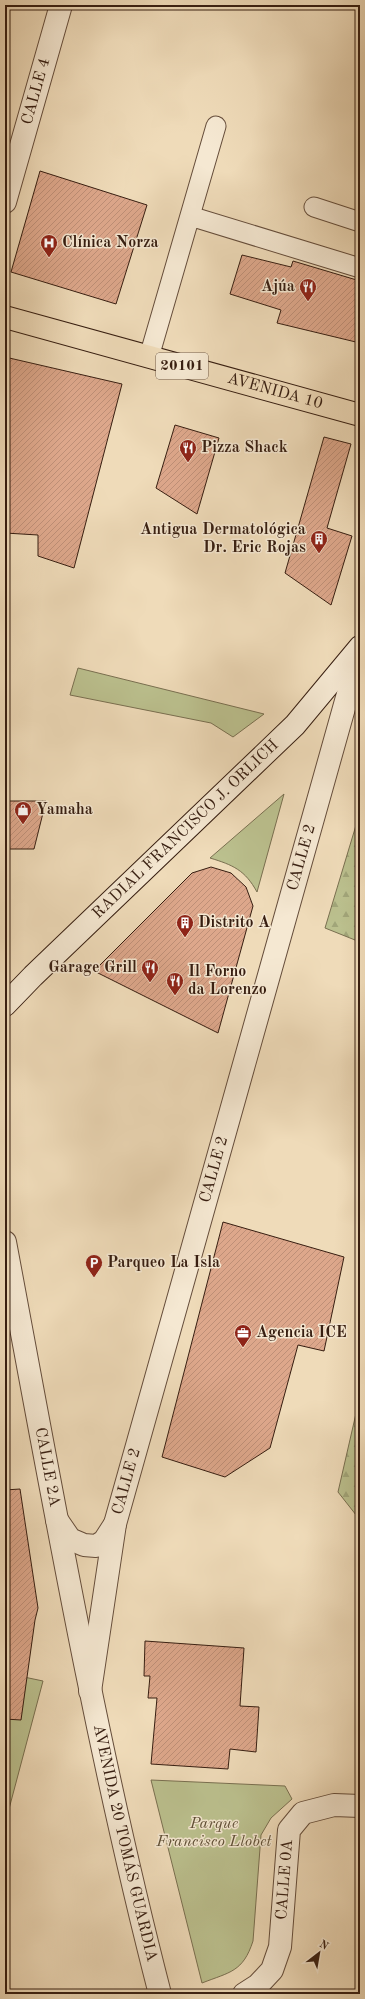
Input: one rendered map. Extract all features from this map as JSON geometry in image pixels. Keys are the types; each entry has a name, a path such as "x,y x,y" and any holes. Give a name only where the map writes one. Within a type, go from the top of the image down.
{"main road":[{"name":"AVENIDA 10","path":"5,317 360,415"}],"street":[{"name":"CALLE 4","path":"5,202 61,5"},
{"name":"RADIAL FRANCISCO J. ORLICH","path":"5,1005 39,970 296,725 360,647"},
{"name":"CALLE 2","path":"90,1691 115,1524 360,652"},
{"name":"CALLE 2A","path":"5,1242 56,1519 90,1691"},
{"path":"56,1519 70,1539 84,1545 96,1546 104,1541 115,1524"},
{"name":"AVENIDA 20 TOMÁS GUARDIA","path":"90,1691 132,1883 160,1994"},
{"name":"CALLE 0A","path":"244,1994 258,1985 272,1970 280,1947 289,1830 303,1813 334,1805 360,1806"}],"lane":[{"path":"149,357 216,126"},
{"path":"314,207 360,222"},
{"path":"190,216 360,268"}],"green space":[{"path":"78,668 264,714 233,737 211,723 70,695"},
{"path":"284,794 257,892 248,878 238,869 210,858"},
{"path":"360,812 360,942 325,928"},
{"path":"360,1396 360,1520 338,1492"},
{"path":"5,1673 43,1681 5,1824"},
{"name":"Parque Francisco Llobet","path":"151,1780 285,1786 292,1799 271,1818 261,1835 253,1941 249,1951 245,1959 234,1970 202,1983"}],"building":[{"path":"40,171 147,205 116,304 11,272"},
{"name":"Ajúa","path":"242,255 291,267 293,261 360,281 360,343 277,323 281,310 230,294"},
{"path":"5,357 122,384 74,568 38,556 38,535 5,533"},
{"name":"Pizza Shack","path":"175,425 219,438 197,514 156,488"},
{"path":"324,437 351,444 327,528 352,536 331,605 285,573"},
{"name":"Yamaha","path":"5,801 46,801 34,849 5,849"},
{"name":"Distrito A","path":"211,867 231,873 246,887 253,906 218,1033 94,971 192,873"},
{"name":"Agencia ICE","path":"223,1222 344,1257 324,1351 298,1345 270,1448 225,1477 162,1457"},
{"path":"20,1489 38,1608 21,1720 5,1719 5,1490"},
{"path":"145,1641 244,1648 240,1706 259,1707 256,1752 230,1749 228,1769 151,1764 157,1698 148,1698 150,1676 144,1676"}],"place":[{"name":"Clínica Norza","path":"49,258"},
{"name":"Ajúa","path":"308,302"},
{"name":"Pizza Shack","path":"188,463"},
{"name":"Antigua Dermatológica Dr. Eric Rojas","path":"319,554"},
{"name":"Yamaha","path":"23,825"},
{"name":"Distrito A","path":"185,938"},
{"name":"Garage Grill","path":"150,983"},
{"name":"Il Forno da Lorenzo","path":"175,996"},
{"name":"Parqueo La Isla","path":"94,1278"},
{"name":"Agencia ICE","path":"243,1348"}]}
